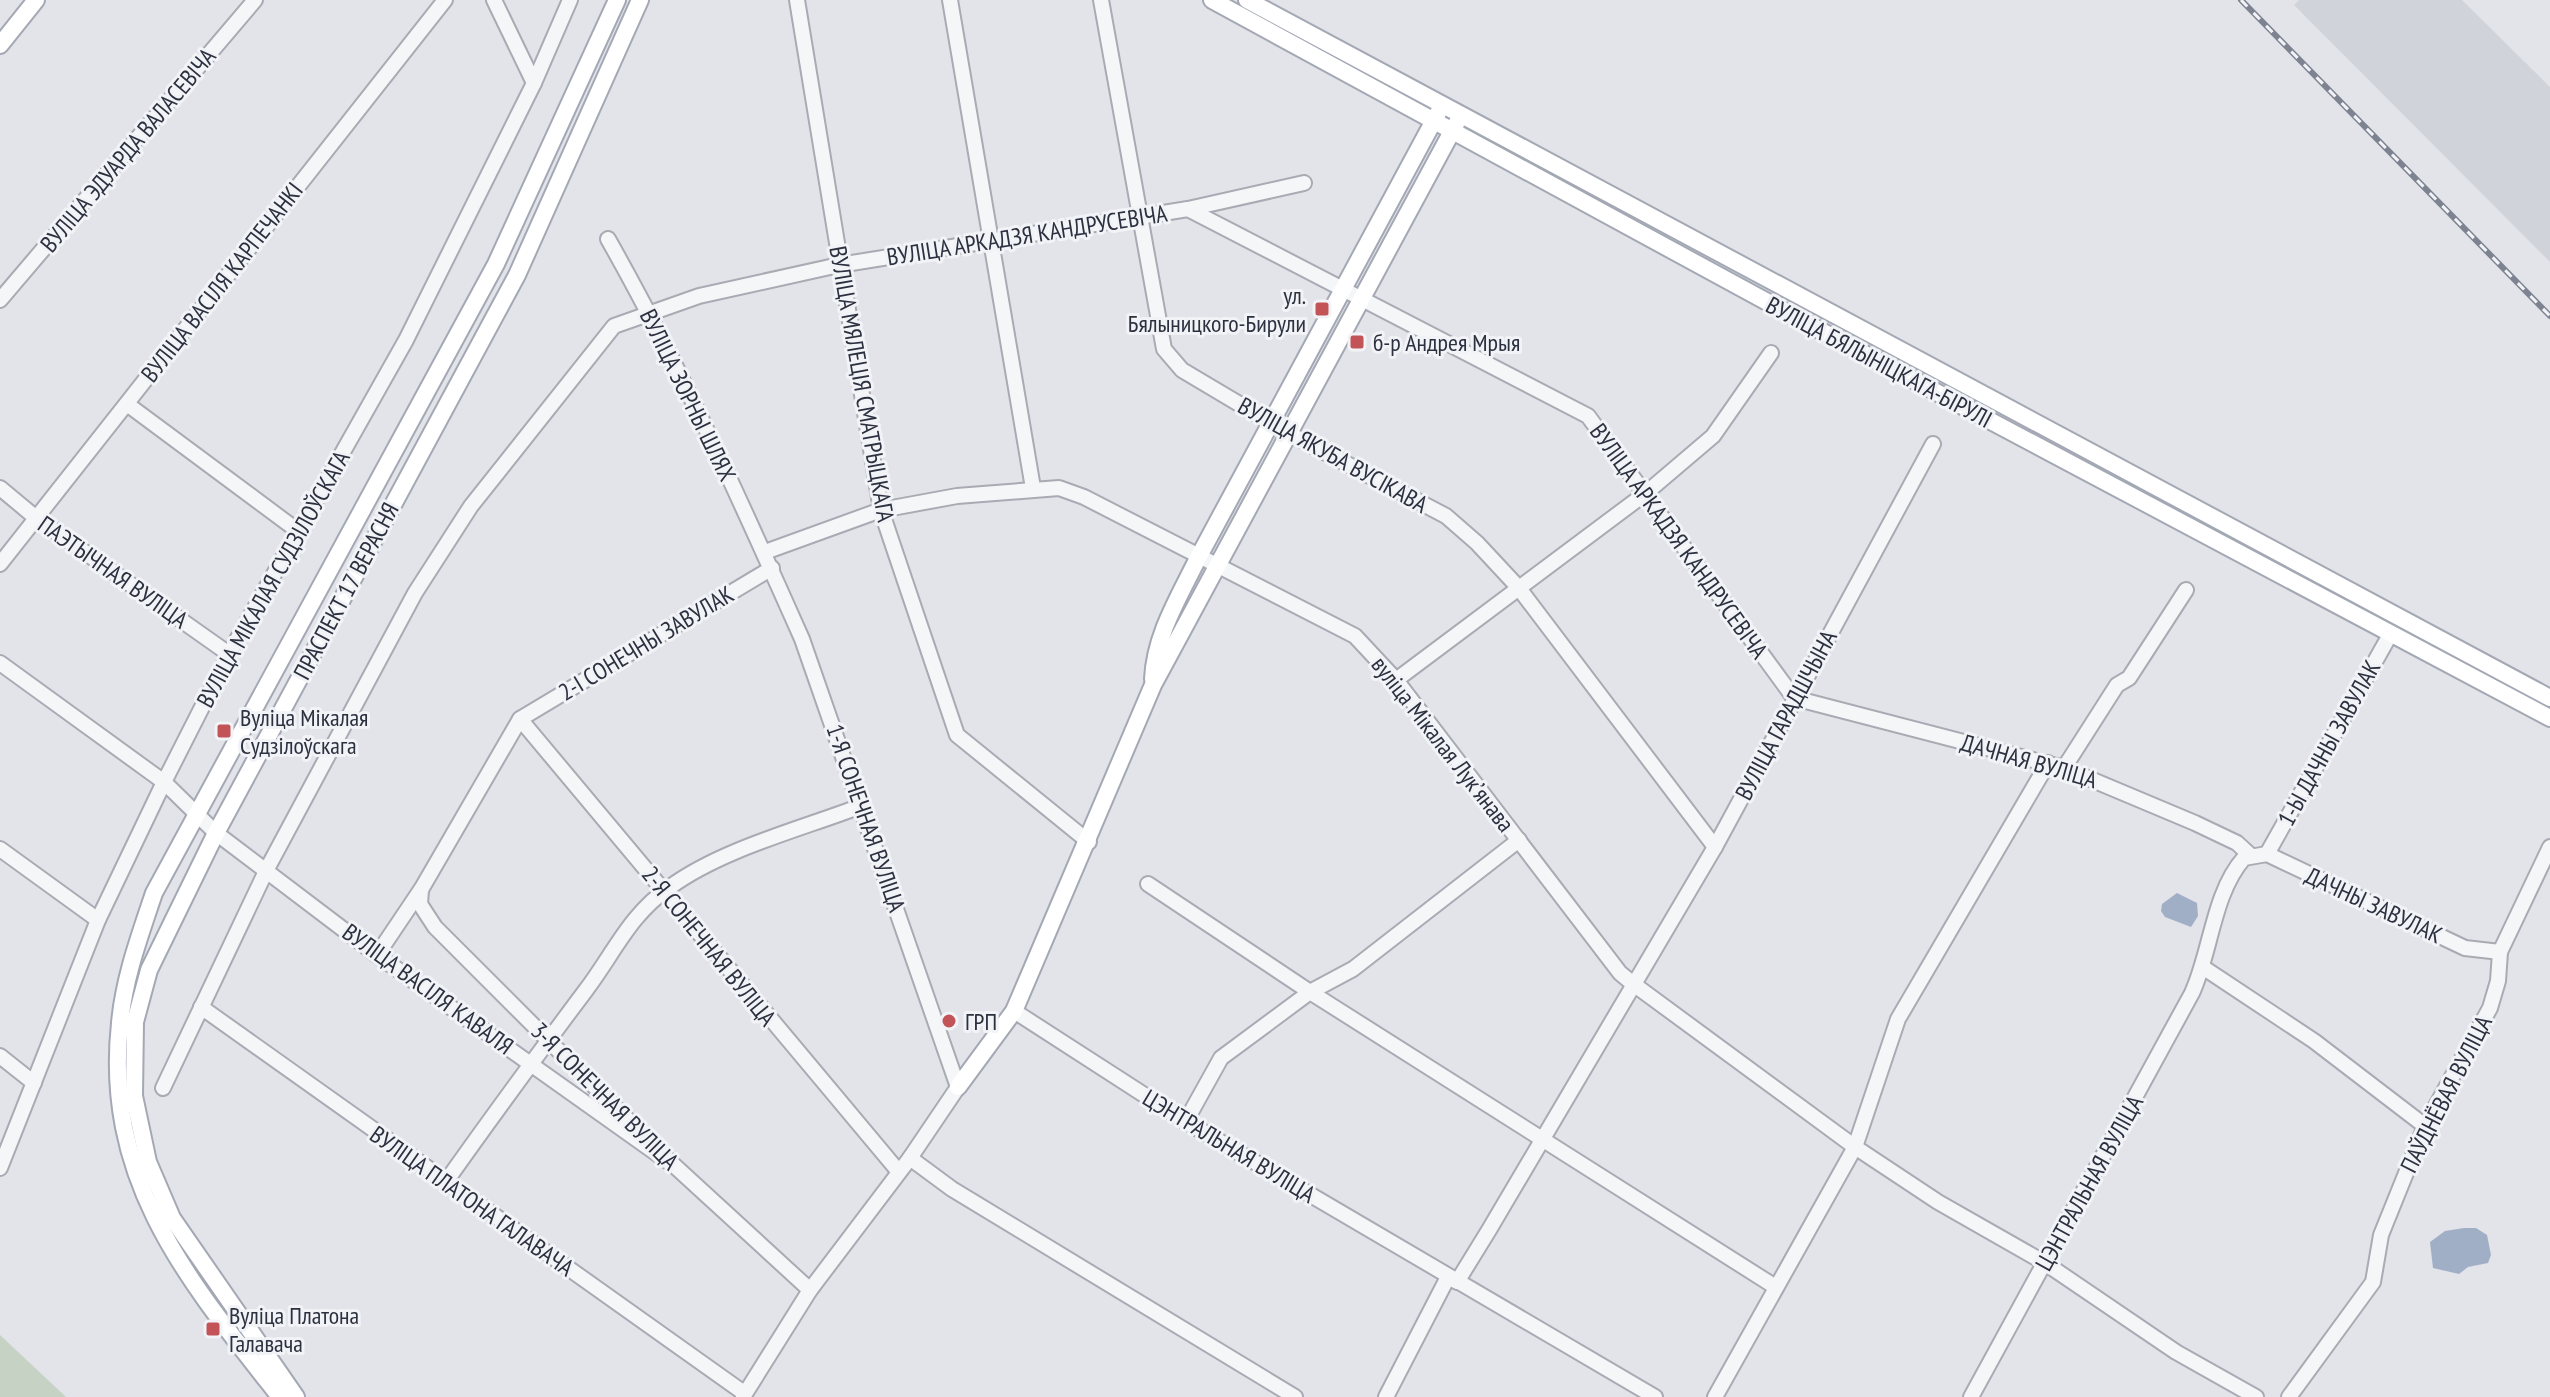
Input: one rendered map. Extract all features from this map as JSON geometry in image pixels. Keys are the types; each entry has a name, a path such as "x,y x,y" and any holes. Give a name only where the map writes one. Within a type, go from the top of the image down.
{"main road":[{"path":"0,45 36,0"},
{"name":"ПРАСПЕКТ 17 ВЕРАСНЯ","path":"280,1397 230,1333 157,1226 130,1163 118,1094 120,1022 131,964 154,893 496,264 617,0"},
{"name":"ПРАСПЕКТ 17 ВЕРАСНЯ","path":"296,1397 172,1218 148,1162 134,1096 135,1022 149,970 216,833 517,275 640,0"},
{"name":"ВУЛІЦА БЯЛЫНІЦКАГА-БІРУЛІ","path":"1212,0 1438,113 2550,698"},
{"name":"ВУЛІЦА БЯЛЫНІЦКАГА-БІРУЛІ","path":"1247,0 1438,113"},
{"path":"958,1087 1014,1011 1089,842 1153,685 1214,566 1288,433 1438,113"},
{"path":"1153,685 1154,659 1162,633 1198,558 1272,424 1457,123"},
{"name":"ВУЛІЦА БЯЛЫНІЦКАГА-БІРУЛІ","path":"1457,123 1807,324 2550,718"}],"street":[{"name":"ВУЛІЦА ЭДУАРДА ВАЛАСЕВІЧА","path":"0,300 255,0"},
{"name":"ВУЛІЦА ВАСІЛЯ КАРПЕЧАНКІ","path":"0,564 445,0"},
{"path":"494,0 534,83"},
{"name":"ВУЛІЦА МІКАЛАЯ СУДЗІЛОЎСКАГА","path":"0,1168 98,920 164,782 229,654 406,340 534,83 570,0"},
{"name":"ВУЛІЦА МЯЛЕЦІЯ СМАТРЫЦКАГА","path":"797,0 881,510 957,735 1089,842"},
{"path":"950,0 1033,488"},
{"name":"ВУЛІЦА ЯКУБА ВУСІКАВА","path":"1101,0 1164,349 1182,370 1288,433 1446,516 1477,543 1518,587 1715,847"},
{"path":"1188,209 1304,183"},
{"name":"ВУЛІЦА АРКАДЗЯ КАНДРУСЕВІЧА","path":"649,312 699,296 839,265 1188,209 1588,416 1794,698"},
{"name":"ВУЛІЦА ЗОРНЫ ШЛЯХ","path":"608,239 649,312 765,552"},
{"path":"163,1088 267,869 375,661 471,506 614,326 649,312"},
{"path":"1396,680 1646,493 1713,436 1771,353"},
{"path":"127,404 298,531"},
{"name":"ВУЛІЦА ГАРАДШЧЫНА","path":"1632,983 1715,847 1933,444"},
{"name":"ПАЭТЫЧНАЯ ВУЛІЦА","path":"0,488 35,517 229,654"},
{"name":"вуліца Мікалая Лукʼянава","path":"765,552 881,510 1033,488 1059,488 1084,497 1355,636 1396,680 1620,973 1855,1147 1938,1202 2045,1263 2176,1352 2256,1397"},
{"name":"1-Я СОНЕЧНАЯ ВУЛІЦА","path":"765,552 820,684 958,1087"},
{"name":"2-І СОНЕЧНЫ ЗАВУЛАК","path":"520,719 772,568"},
{"path":"2064,768 2117,685 2129,678 2186,590"},
{"name":"1-Ы ДАЧНЫ ЗАВУЛАК","path":"2267,854 2391,633"},
{"name":"ВУЛІЦА ВАСІЛЯ КАВАЛЯ","path":"0,663 164,782 216,833 377,955 670,1163"},
{"name":"ДАЧНАЯ ВУЛІЦА","path":"1794,698 2064,768 2223,836 2250,855"},
{"path":"377,955 422,888 520,719"},
{"name":"2-Я СОНЕЧНАЯ ВУЛІЦА","path":"520,719 665,890 720,962 899,1172"},
{"path":"1715,1397 1774,1286 1855,1147 1898,1019 2048,763"},
{"path":"445,1183 530,1061 586,991 625,929 665,890 707,866 861,806"},
{"path":"1183,1120 1191,1112 1221,1058 1310,992 1353,969 1519,840"},
{"name":"ПАЎДНЁВАЯ ВУЛІЦА","path":"2289,1397 2373,1282 2381,1235 2425,1126 2490,1008 2498,981 2500,952 2550,847"},
{"path":"0,849 98,920"},
{"name":"ДАЧНЫ ЗАВУЛАК","path":"2250,855 2267,854 2465,948 2500,952"},
{"name":"ЦЭНТРАЛЬНАЯ ВУЛІЦА","path":"1971,1397 2204,968 2225,894 2238,865 2250,855"},
{"path":"1148,884 1310,992 1774,1286"},
{"name":"3-Я СОНЕЧНАЯ ВУЛІЦА","path":"422,888 420,904 428,919 670,1163 810,1290"},
{"path":"2204,968 2314,1041 2425,1126"},
{"path":"1386,1397 1452,1280 1543,1141 1632,983"},
{"name":"ВУЛІЦА ПЛАТОНА ГАЛАВАЧА","path":"201,1007 744,1395"},
{"name":"ЦЭНТРАЛЬНАЯ ВУЛІЦА","path":"1014,1011 1183,1120 1655,1397"},
{"path":"0,1056 34,1083"},
{"path":"744,1395 810,1290 910,1158 958,1087"},
{"path":"910,1158 952,1189 1295,1397"}],"shaded area":[{"path":"2299,0 2462,0 2550,87 2550,262 2294,5"}],"green space":[{"path":"0,1335 66,1397 0,1397"}],"water":[{"path":"2177,893 2197,903 2198,916 2191,927 2165,917 2161,911 2162,904"},
{"path":"2476,1228 2487,1235 2491,1255 2488,1263 2468,1267 2459,1274 2433,1268 2430,1242 2445,1231"}],"railway":[{"path":"2241,0 2550,316"}],"place":[{"name":"ул. Бялыницкого-Бирули","path":"1322,309"},
{"name":"б-р Андрея Мрыя","path":"1357,342"},
{"name":"Вуліца Мікалая Судзілоўскага","path":"224,731"},
{"name":"ГРП","path":"949,1021"},
{"name":"Вуліца Платона Галавача","path":"213,1329"}]}
